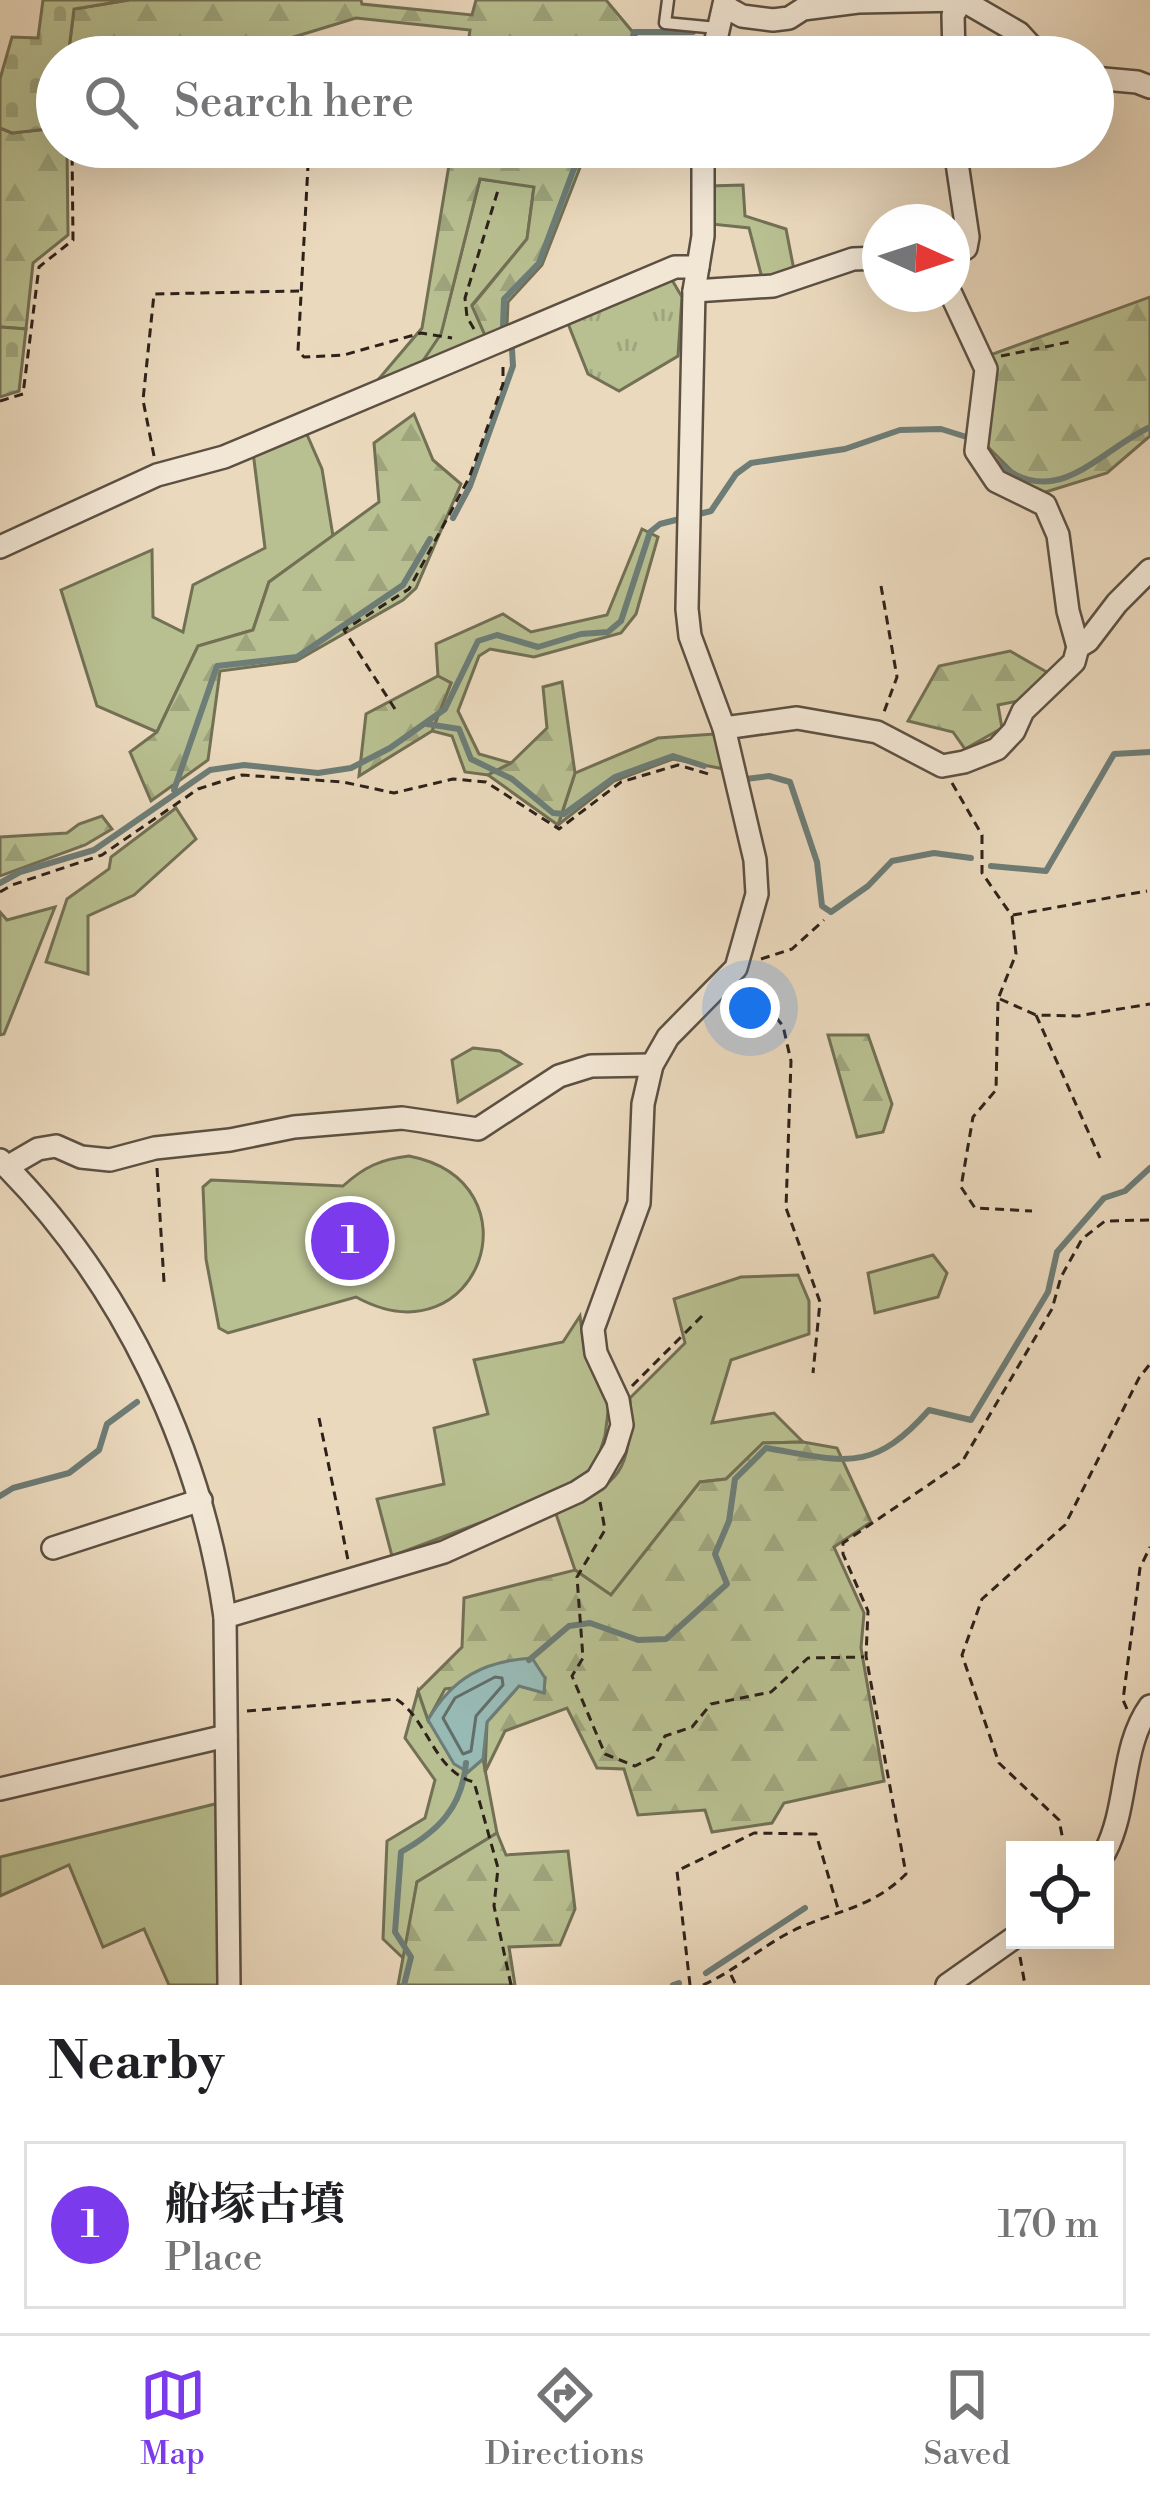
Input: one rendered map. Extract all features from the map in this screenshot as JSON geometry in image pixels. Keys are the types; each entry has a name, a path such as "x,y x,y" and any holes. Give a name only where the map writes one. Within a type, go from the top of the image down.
{"street":[{"path":"717,36 725,3 742,16 773,20 789,18 803,9 858,2 962,0 1022,36"},
{"path":"954,36 953,15 962,0"},
{"path":"1114,80 1150,87"},
{"path":"225,1617 444,1552 578,1492 597,1479 615,1448 622,1425 618,1400 596,1354 593,1329 639,1203 643,1104 652,1065 668,1037 736,968 758,894 755,860 724,728 690,636 694,291 703,236 703,168"},
{"path":"958,168 963,204"},
{"path":"694,291 772,286 862,259"},
{"path":"0,547 157,475 224,457 675,267 698,267"},
{"path":"960,312 984,360 976,442 996,481 1045,505 1058,536 1078,647"},
{"path":"724,728 797,718 878,732 942,766 997,749 1015,731 1023,711 1074,662 1078,647 1150,570"},
{"path":"229,1985 225,1617 201,1500 152,1375 115,1310 64,1234 4,1163 56,1146 81,1157 110,1160 155,1148 294,1127 402,1118 478,1129 560,1076 591,1066 652,1065"},
{"path":"53,1548 201,1500"},
{"path":"1109,1841 1124,1799 1136,1727 1150,1706"},
{"path":"0,1789 226,1736"},
{"path":"947,1985 1006,1946"}],"lane":[{"path":"668,0 665,22 719,28"}],"path":[{"path":"0,401 23,394 39,267 74,240 73,168"},
{"path":"308,168 298,351 304,357 344,355 421,333 493,342"},
{"path":"395,709 344,629 410,589 469,478 503,385 493,342 467,317 465,298 499,187"},
{"path":"157,475 143,400 154,294 301,291"},
{"path":"984,360 1069,342"},
{"path":"878,732 897,676 881,586"},
{"path":"0,892 102,855 198,789 242,775 343,782 394,793 453,779 486,782 559,829 621,782 640,776 678,765 713,775 735,775"},
{"path":"942,766 982,835 982,874 1012,916 1016,954 998,999 996,1090 973,1117 961,1186 975,1208 1032,1210"},
{"path":"1012,916 1147,891"},
{"path":"813,1373 820,1302 786,1208 791,1060 783,1025 736,968 792,949 824,920"},
{"path":"998,999 1036,1015 1077,1016 1150,1004"},
{"path":"1036,1015 1100,1158"},
{"path":"155,1148 164,1282"},
{"path":"703,1985 730,1973 784,1935 884,1896 906,1874 866,1657 868,1611 843,1543 962,1462 1052,1309 1061,1277 1082,1239 1106,1221 1150,1220"},
{"path":"618,1400 703,1315"},
{"path":"1064,1841 1060,1820 999,1763 962,1655 982,1598 1065,1525 1150,1364"},
{"path":"319,1418 352,1579"},
{"path":"597,1479 605,1530 578,1577 583,1658 572,1676 605,1754 634,1766 655,1756 665,1736 692,1727 711,1704 771,1692 808,1658 866,1657"},
{"path":"1136,1727 1124,1700 1140,1568 1150,1547"},
{"path":"227,1713 396,1700 410,1708 424,1735 458,1778 474,1782 498,1868 494,1906 511,1985"},
{"path":"690,1985 677,1871 754,1833 816,1834 839,1913"},
{"path":"1018,1949 1025,1985"},
{"path":"730,1973 736,1985"}],"green space":[{"path":"43,0 129,0 74,9 71,36 38,36"},
{"path":"129,0 361,0 362,4 472,15 476,0 606,0 636,36 469,36 470,30 356,18 297,36 71,36 74,9"},
{"path":"12,37 36,38 36,130 12,133 0,128 0,79"},
{"path":"0,128 12,133 36,130 36,168 67,168 68,235 33,263 26,329 0,327"},
{"path":"449,168 580,168 542,265 508,302 507,327 485,335 472,306 527,239 534,187 480,179 441,334 420,365 372,387 422,328"},
{"path":"480,179 534,186 527,239 472,305 485,335 420,365 441,333"},
{"path":"743,185 745,216 786,229 794,270 762,278 749,228 711,224 708,186"},
{"path":"672,280 682,297 678,356 619,391 588,374 567,321"},
{"path":"1150,297 1150,436 1107,473 1036,495 984,443 990,355"},
{"path":"0,327 26,329 19,391 0,397"},
{"path":"414,414 433,460 461,484 416,588 296,661 220,671 208,760 151,801 130,752 157,732 198,646 253,630 269,582 379,502 374,443"},
{"path":"305,430 322,469 333,536 269,582 253,630 198,646 157,732 97,706 61,590 152,550 153,617 183,632 193,585 265,548 253,452"},
{"path":"642,529 658,537 636,614 621,633 534,657 490,649 479,656 458,711 479,754 511,763 488,775 465,772 452,736 432,731 451,683 438,676 436,644 503,614 531,632 607,615"},
{"path":"1010,651 1052,675 1028,699 998,705 1002,728 965,749 953,732 908,721 939,666"},
{"path":"438,676 451,683 432,731 359,776 366,714"},
{"path":"562,682 575,773 558,825 488,775 511,763 547,728 543,687"},
{"path":"714,734 724,769 673,759 614,781 558,825 575,773 658,738"},
{"path":"176,808 196,839 134,895 88,916 88,974 46,962 67,899 109,869 111,857"},
{"path":"102,816 112,829 85,845 0,876 0,837 67,833"},
{"path":"55,907 0,1035 0,912 7,920"},
{"path":"828,1035 868,1035 892,1104 883,1132 857,1137"},
{"path":"473,1048 500,1051 521,1064 458,1102 452,1060"},
{"path":"409,1156 450,1172 474,1198 483,1230 479,1261 462,1289 435,1307 399,1311 356,1297 228,1333 219,1328 206,1259 203,1187 211,1180 343,1186 373,1165"},
{"path":"933,1255 947,1273 938,1297 875,1313 868,1273"},
{"path":"798,1275 809,1301 809,1334 731,1360 712,1423 774,1413 803,1442 763,1443 726,1479 700,1482 611,1595 575,1570 555,1511 595,1492 618,1472 628,1444 630,1398 685,1343 674,1299 741,1277"},
{"path":"580,1316 585,1354 609,1404 596,1464 567,1490 392,1556 377,1499 444,1484 434,1428 488,1414 474,1360 563,1342"},
{"path":"803,1442 837,1448 871,1522 834,1547 864,1613 861,1648 884,1781 784,1803 772,1823 712,1832 705,1810 638,1815 624,1769 597,1768 567,1708 505,1731 485,1772 487,1722 519,1686 544,1692 545,1678 445,1689 428,1720 418,1691 462,1647 464,1598 575,1570 611,1595 700,1482 726,1479 763,1443"},
{"path":"418,1691 428,1720 468,1772 483,1759 497,1833 417,1882 404,1959 383,1939 387,1841 425,1818 435,1780 405,1738"},
{"path":"219,1803 222,1985 169,1985 144,1929 103,1947 69,1865 0,1896 0,1857"},
{"path":"497,1833 506,1855 568,1851 575,1909 560,1945 509,1947 515,1985 398,1985 417,1882"}],"water":[{"path":"532,1658 545,1678 544,1693 519,1686 487,1722 483,1759 468,1772 454,1764 428,1720 437,1705 471,1674"}],"waterway":[{"path":"633,36 634,32 693,32"},
{"path":"503,326 504,299 539,263 574,168"},
{"path":"453,518 470,486 513,366 512,349"},
{"path":"991,457 1013,474 1054,481 1150,427"},
{"path":"0,883 20,872 94,850 210,770 244,765 318,773 351,768 390,748 445,709 478,641 497,635 538,647 581,634 608,632 621,621 650,532 660,524 711,511 736,474 751,463 845,449 900,430 941,429 973,439"},
{"path":"174,790 217,666 297,657 403,585 430,539"},
{"path":"427,724 459,729 471,759 512,779 553,813 564,814 615,777 673,756 704,766"},
{"path":"991,866 1046,871 1114,754 1150,752"},
{"path":"746,779 769,776 790,782 817,862 822,906 831,912 868,886 892,861 934,853 971,858"},
{"path":"529,1660 569,1626 590,1623 638,1640 666,1639 727,1584 715,1554 729,1521 735,1479 766,1448 855,1458 890,1445 929,1410 971,1420 1048,1292 1057,1252 1104,1198 1125,1191 1150,1168"},
{"path":"0,1496 69,1473 99,1450 107,1424 137,1402"},
{"path":"404,1985 411,1957 395,1932 401,1852 446,1817 459,1793 466,1763"},
{"path":"706,1973 805,1908"},
{"path":"673,1985 679,1983"}],"place":[{"name":"船塚古墳","path":"350,1241"}]}
